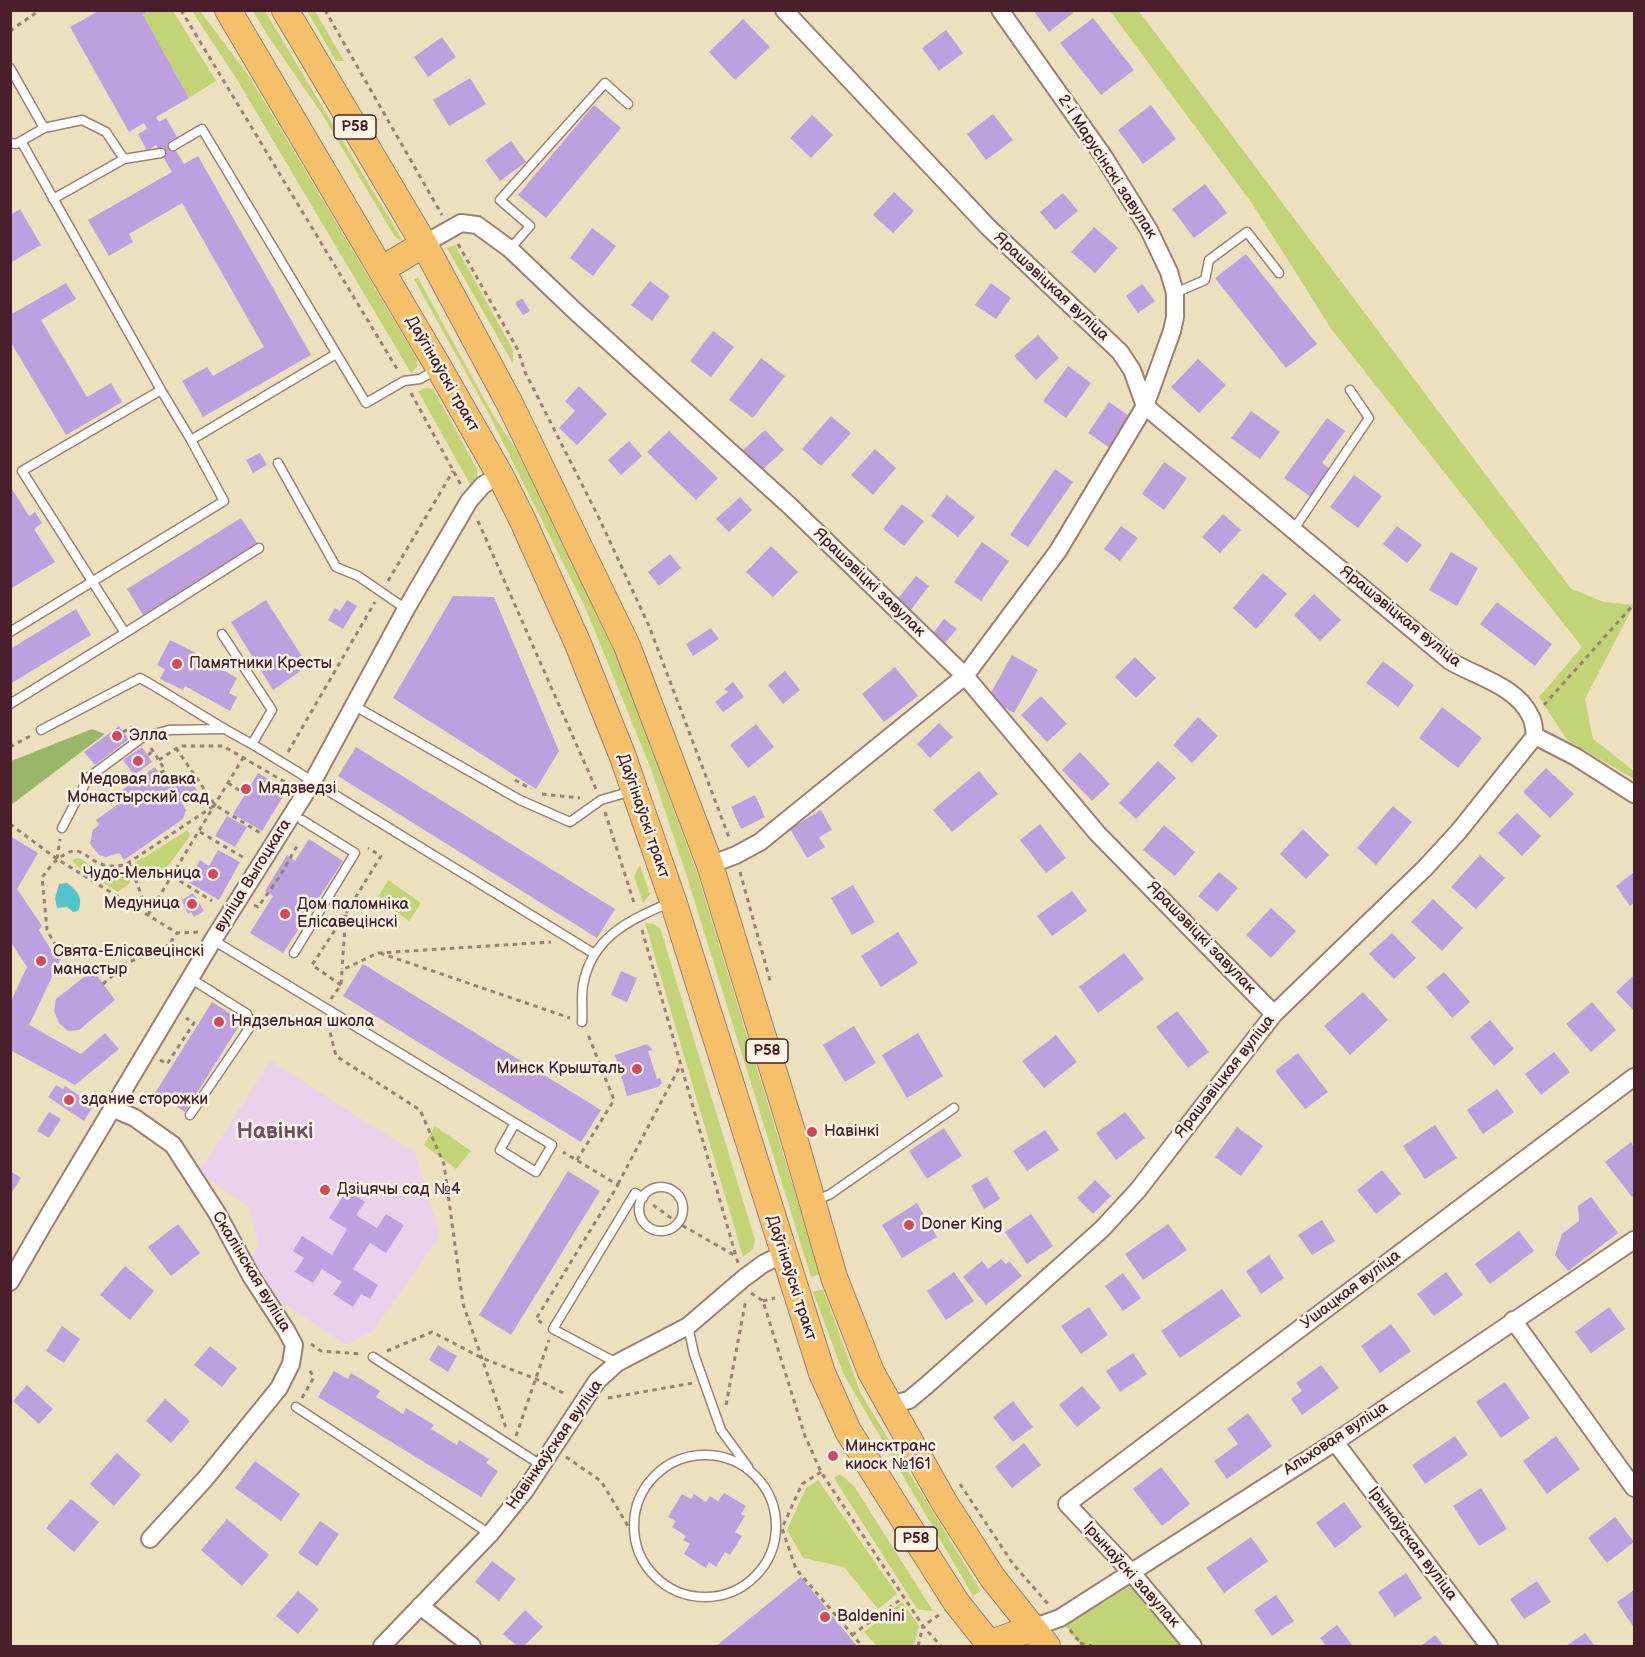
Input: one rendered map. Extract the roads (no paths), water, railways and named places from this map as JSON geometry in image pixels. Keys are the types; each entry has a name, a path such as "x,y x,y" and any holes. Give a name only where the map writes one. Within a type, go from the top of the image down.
{"main road":[{"name":"Даўгінаўскі тракт","path":"228,10 439,368 500,475 523,521 578,644 635,790 673,901 822,1373 848,1431 956,1602 990,1645"},
{"name":"Р58","path":"285,10 424,244 510,404 627,646 710,865 834,1277 871,1372 944,1502 992,1577 1039,1637"},
{"path":"381,270 424,244"},
{"path":"990,1645 1039,1637"}],"street":[{"name":"Ярашэвіцкая вуліца","path":"784,10 988,227 1120,352 1132,370 1145,406 1450,661 1496,683 1513,695 1532,718 1535,736 1459,831 1425,868 1274,1014 1138,1190 1102,1229 909,1400 888,1405"},
{"name":"2-і Марусінскі завулак","path":"710,865 760,842 965,676 1058,552 1145,406 1172,331 1175,317 1175,293 1161,253 1095,144 1000,10"},
{"name":"Ярашэвіцкі завулак","path":"424,244 461,223 477,225 510,249 574,311 791,507 965,676 1097,833 1274,1014"},
{"name":"вуліца Выгоцкага","path":"10,1282 190,978 313,781 406,609 470,501 483,485 500,475"},
{"path":"1535,736 1584,762 1635,794"},
{"name":"Ушацкая вуліца","path":"1067,1504 1635,1077"},
{"name":"Скалінская вуліца","path":"112,1108 135,1118 173,1145 211,1204 251,1276 294,1345 291,1364 279,1388 205,1479 150,1539"},
{"name":"Альховая вуліца","path":"1039,1637 1060,1618 1335,1442 1635,1240"},
{"name":"Навінкаўская вуліца","path":"382,1647 490,1534 524,1492 597,1381 617,1363 688,1326 744,1278 763,1264 783,1254"},
{"path":"1513,1320 1635,1488"},
{"name":"Ірынаўская вуліца","path":"1335,1442 1489,1647"},
{"name":"Ірынаўскі завулак","path":"1067,1504 1131,1572 1193,1647"},
{"path":"420,1606 472,1647"}],"lane":[{"path":"10,68 44,128"},
{"path":"510,249 530,226 501,200 605,83 628,104"},
{"path":"10,143 16,144 44,128 82,120 106,132 124,159"},
{"path":"174,146 202,129 366,403 404,381 420,379 439,368"},
{"path":"10,632 224,501 21,141"},
{"path":"53,199 124,159 161,153"},
{"path":"1175,293 1205,280 1209,260 1247,232 1279,273"},
{"path":"191,440 336,354"},
{"path":"125,633 22,471 160,390"},
{"path":"1294,529 1369,418 1350,390"},
{"path":"278,463 336,567 358,576 406,609"},
{"path":"10,704 260,548"},
{"path":"222,634 272,710 252,744"},
{"path":"41,730 140,678 183,702 222,729 282,762 593,953"},
{"path":"353,705 520,800 570,822 601,800 635,790"},
{"path":"62,828 88,778 143,737 169,730 222,729"},
{"path":"294,952 355,853 302,820"},
{"path":"582,1022 583,985 593,953 617,930 638,916 673,901"},
{"path":"213,940 552,1145 536,1172 500,1150 515,1123"},
{"path":"190,978 247,1014 252,1024 190,1115"},
{"path":"812,1201 829,1195 954,1108"},
{"path":"661,1187 674,1191 682,1203 682,1216 678,1223 666,1230 651,1229 641,1218 639,1204 643,1198 654,1188 661,1187"},
{"path":"617,1363 553,1329 635,1193 643,1198"},
{"path":"688,1326 703,1381 721,1430 752,1473 763,1484 772,1501 776,1524 773,1549 761,1571 744,1586 723,1596 697,1597 672,1590 653,1575 641,1559 634,1536 636,1509 647,1485 666,1467 688,1457 712,1455 736,1462 752,1473"},
{"path":"373,1357 541,1465"},
{"path":"296,1407 490,1534"}],"water":[{"path":"67,883 80,899 78,911 73,912 67,907 57,908 55,898 59,884"}],"place":[{"name":"Памятники Кресты","path":"177,664"},
{"name":"Элла","path":"117,736"},
{"name":"Медовая лавка Монастырский сад","path":"138,761"},
{"name":"Мядзведзі","path":"246,789"},
{"name":"Чудо-Мельница","path":"213,874"},
{"name":"Медуница","path":"192,904"},
{"name":"Дом паломніка Елісавецінскі","path":"285,914"},
{"name":"Свята-Елісавецінскі манастыр","path":"41,961"},
{"name":"Нядзельная школа","path":"219,1022"},
{"name":"Минск Крышталь","path":"637,1069"},
{"name":"здание сторожки","path":"69,1100"},
{"name":"Навінкі","path":"812,1132"},
{"name":"Дзіцячы сад №4","path":"325,1190"},
{"name":"Doner King","path":"909,1225"},
{"name":"Минсктранс киоск №161","path":"833,1456"},
{"name":"Baldenini","path":"825,1617"}],"district":[{"name":"Навінкі","path":"275,1132"}]}
